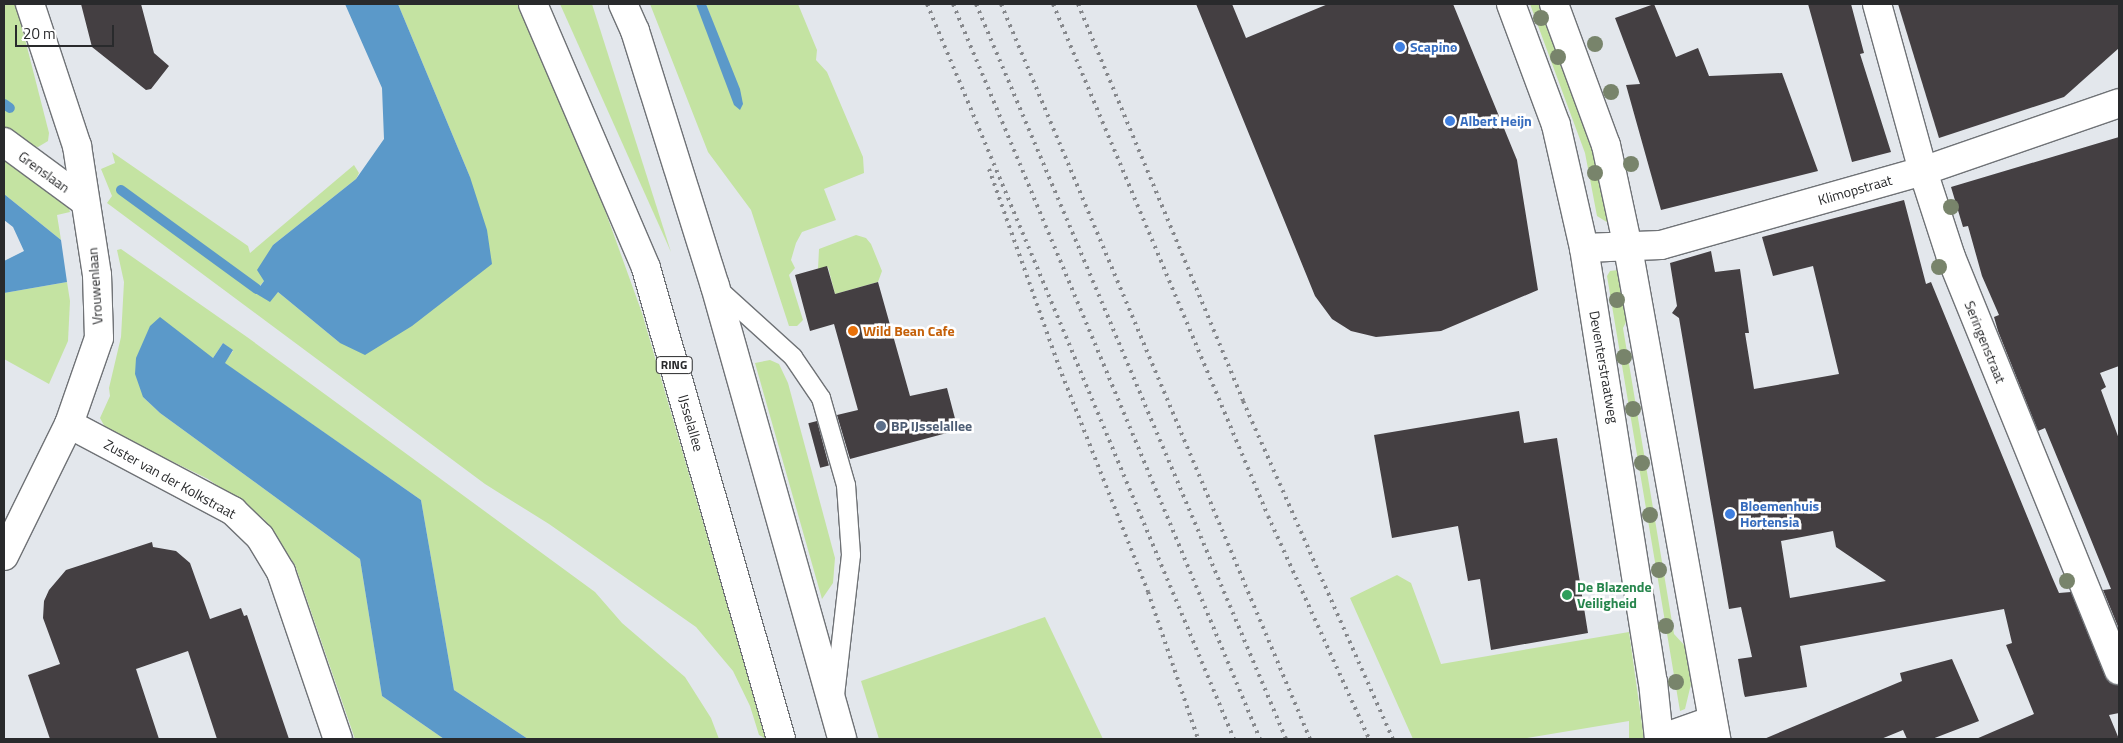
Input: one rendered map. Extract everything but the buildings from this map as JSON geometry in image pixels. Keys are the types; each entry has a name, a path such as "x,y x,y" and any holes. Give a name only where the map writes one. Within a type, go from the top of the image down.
{"street":[{"name":"Vrouwenlaan","path":"4,556 69,424 99,338 97,275 84,201 77,146 30,4"},
{"name":"IJsselallee","path":"533,4 646,268 781,739"},
{"path":"623,4 635,30 715,286 842,739"},
{"name":"Deventerstraatweg","path":"1511,4 1556,125 1584,248 1634,553 1660,739 1714,730 1628,248 1606,145 1554,4"},
{"name":"Seringenstraat","path":"1877,4 1923,171 1951,257 2119,670"},
{"name":"Klimopstraat","path":"1584,248 1628,248 1661,245 1923,171 2119,103"},
{"name":"Grenslaan","path":"4,142 84,201"},
{"name":"Zuster van der Kolkstraat","path":"69,424 233,511 260,537 281,572 338,739"}],"lane":[{"path":"715,286 793,357 822,398 846,485 851,555 834,708"}],"green space":[{"path":"4,4 16,4 49,133 48,141 38,147 28,145 4,128"},
{"path":"398,4 522,4 570,113 642,313 766,739 759,735 750,706 733,671 696,627 549,524 485,484 107,203 112,196 101,169 115,163 112,152 248,246 250,253 354,165 359,173 356,179 273,245 264,281 257,289 278,292 340,343 470,177"},
{"path":"560,4 592,4 671,252"},
{"path":"650,4 696,4 743,104 706,4 798,4 817,50 816,60 827,72 863,157 864,173 824,189 836,220 802,232 796,243 791,260 795,268 789,275 803,320 797,326 789,326 751,210 708,152"},
{"path":"1530,4 1542,4 1587,122 1610,224 1597,216 1585,153"},
{"path":"4,158 68,205 70,212 57,215 61,240 4,194"},
{"path":"856,235 866,238 871,244 882,271 878,282 835,294 828,267 818,269 819,249"},
{"path":"121,249 247,337 595,592 622,623 685,677 711,718 719,739 528,739 454,690 421,500 224,363 233,351 223,343 213,358 143,397 160,413 360,559 382,696 444,739 355,739 295,565 264,519 208,479 106,429 100,418 110,396 109,388 121,337 124,282 117,250"},
{"path":"1618,270 1629,316 1623,328 1674,634 1685,646 1691,684 1685,709 1680,711 1607,276 1610,271"},
{"path":"67,282 70,301 68,341 49,384 4,359 4,293"},
{"path":"770,360 779,364 788,383 835,558 833,583 822,599 755,363"},
{"path":"1397,575 1411,583 1441,664 1629,632 1644,739 1629,739 1629,721 1521,739 1413,739 1350,598"},
{"path":"1045,617 1103,739 879,739 861,681"}],"water":[{"path":"345,4 398,4 470,177 487,230 492,264 412,326 365,355 340,343 278,292 270,302 255,293 264,281 257,270 273,245 356,179 384,139 382,88"},
{"path":"696,4 706,4 740,89 743,104 740,110 734,105"},
{"path":"4,194 61,240 67,282 4,293 4,261 24,251 13,227 4,220"},
{"path":"160,317 213,358 223,343 233,350 225,363 421,500 454,690 528,739 444,739 382,696 360,559 160,413 143,397 135,374 136,358 150,326"}],"waterway":[{"path":"4,104 10,108"},
{"path":"121,190 257,289"}],"railway":[{"path":"927,4 1234,739"},
{"path":"953,4 1260,739"},
{"path":"976,4 1286,739"},
{"path":"1001,4 1310,739"},
{"path":"1053,4 1268,516 1369,739"},
{"path":"1078,4 1243,401 1393,739"},
{"path":"989,169 1059,367 1148,592 1198,739"}],"place":[{"name":"Scapino","path":"1400,47"},
{"name":"Albert Heijn","path":"1450,121"},
{"name":"Wild Bean Cafe","path":"853,331"},
{"name":"BP IJsselallee","path":"881,426"},
{"name":"Bloemenhuis Hortensia","path":"1730,514"},
{"name":"De Blazende Veiligheid","path":"1567,595"}]}
